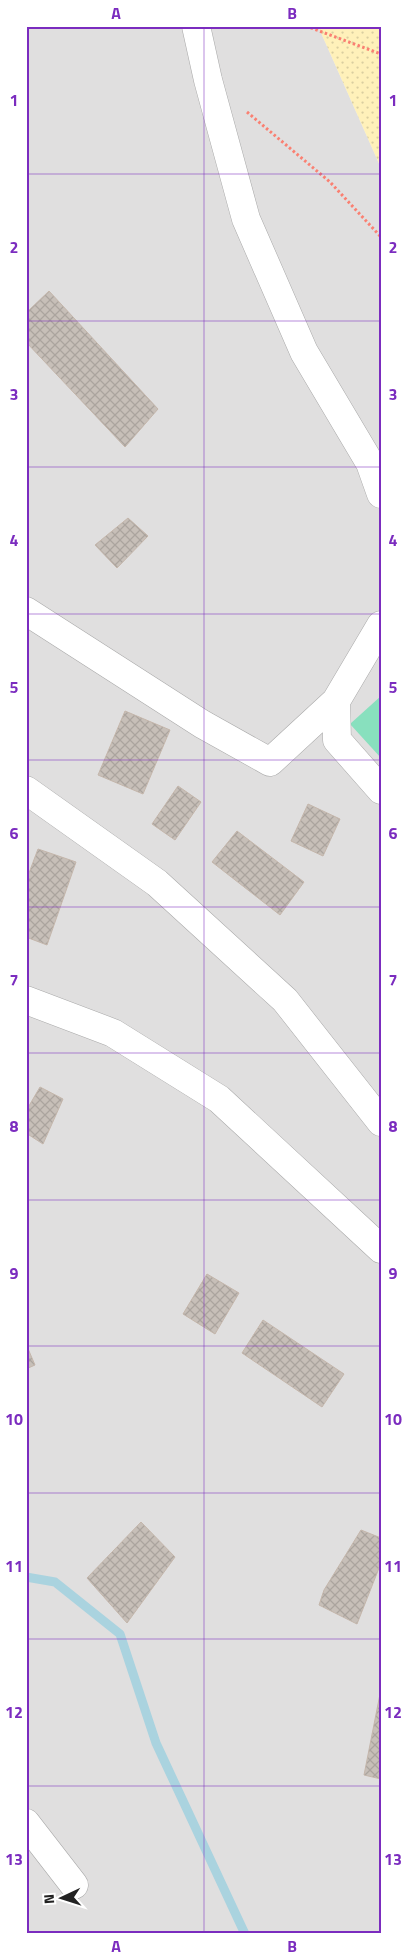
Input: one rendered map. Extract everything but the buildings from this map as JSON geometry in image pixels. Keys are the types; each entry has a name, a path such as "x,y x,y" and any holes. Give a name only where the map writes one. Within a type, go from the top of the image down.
{"lane":[{"path":"196,26 208,80 246,219 304,352 370,463 381,494"},
{"path":"26,611 202,724 270,762 336,701 381,625"},
{"path":"336,701 337,740 381,790"},
{"path":"26,790 157,882 285,1000 381,1122"},
{"path":"26,1000 113,1033 219,1099 381,1249"},
{"path":"26,1822 74,1885"}],"path":[{"path":"306,26 381,54"},
{"path":"246,112 330,182 381,237"}],"shaded area":[{"path":"26,26 318,26 381,168 381,1934 26,1934"}],"sand":[{"path":"318,26 381,26 381,168"}],"green space":[{"path":"381,696 381,758 350,724"}],"waterway":[{"path":"26,1577 55,1582 120,1634 156,1743 245,1934"}]}
